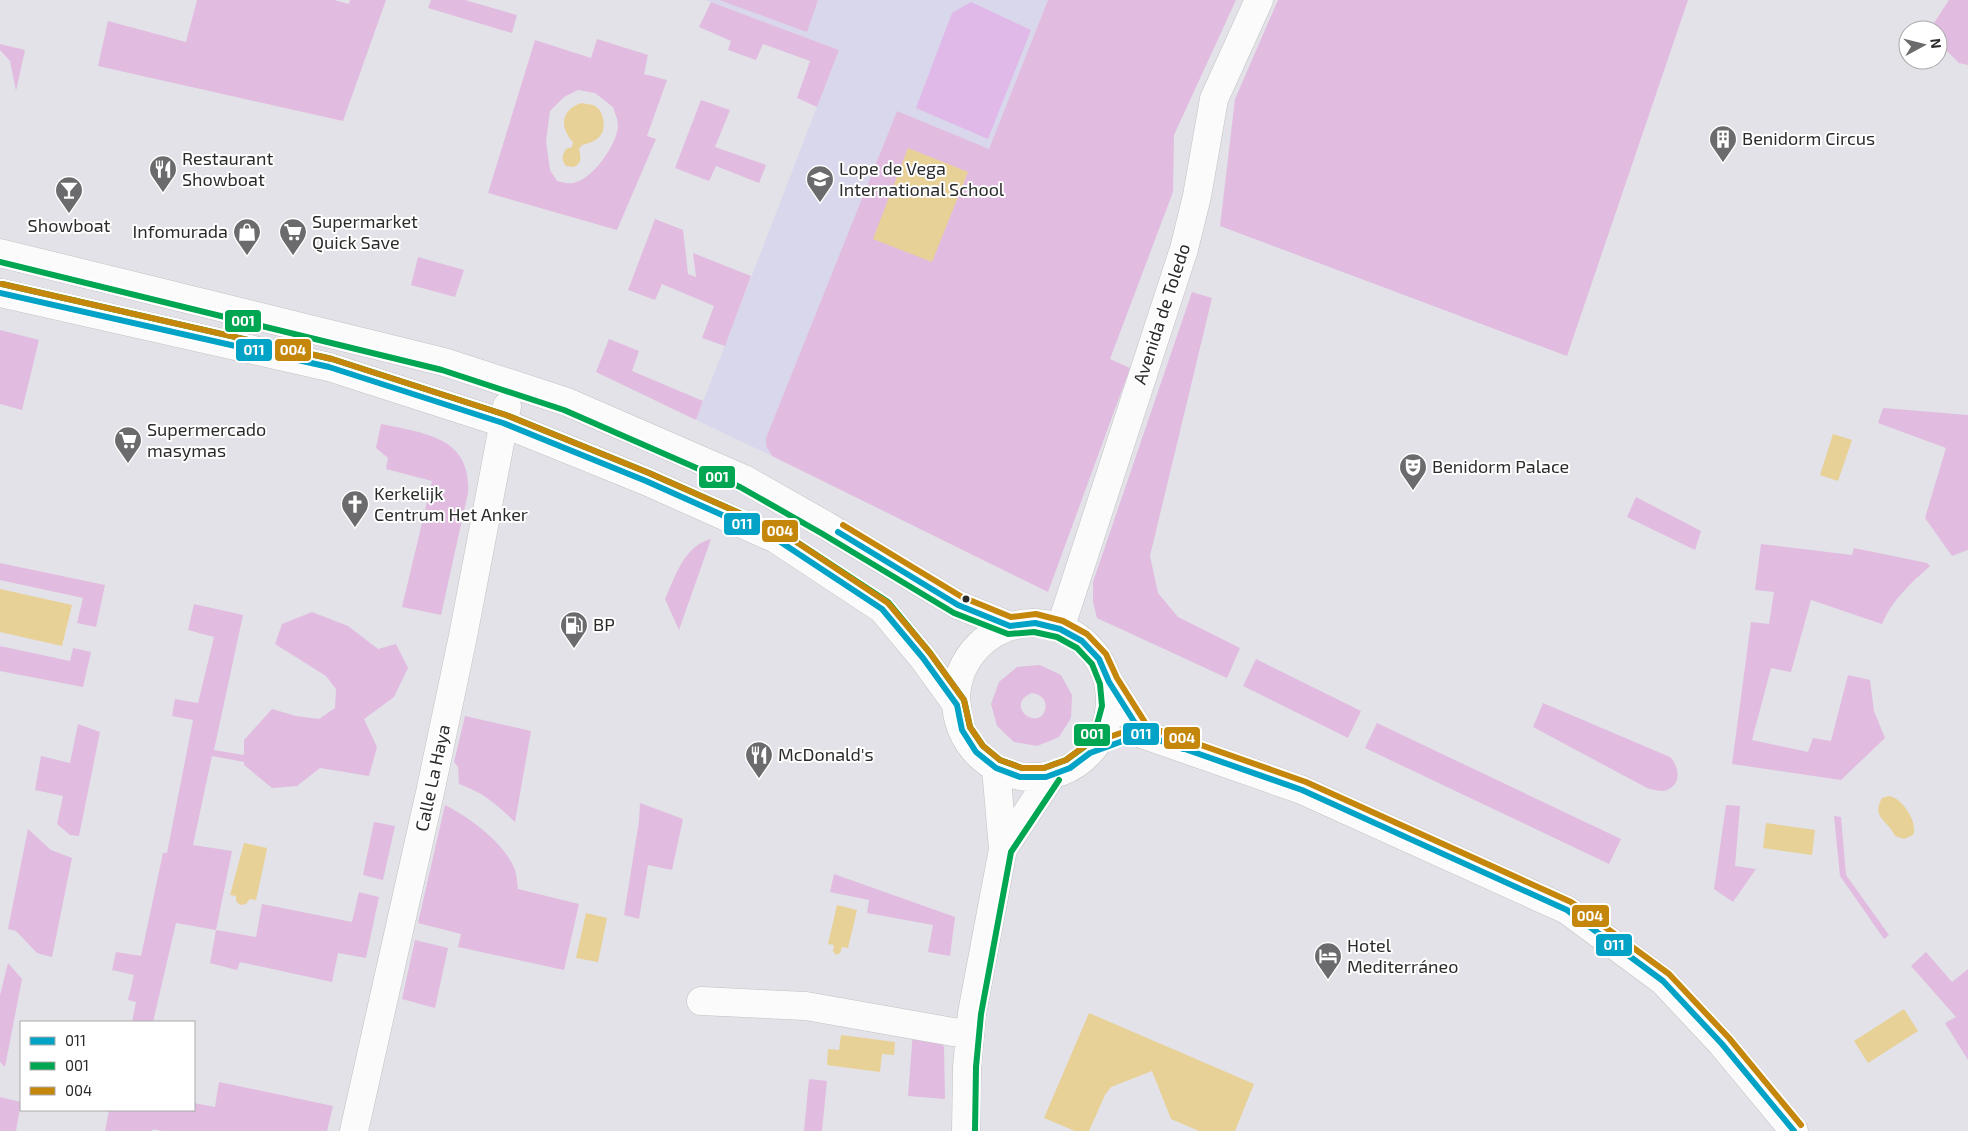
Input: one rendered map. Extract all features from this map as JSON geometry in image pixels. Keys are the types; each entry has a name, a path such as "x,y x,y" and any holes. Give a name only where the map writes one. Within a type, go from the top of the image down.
{"street":[{"name":"Avenida de Toledo","path":"1060,629 1184,249 1197,196 1214,99 1259,0"},
{"path":"0,253 435,359 567,402 744,479 958,605 1010,626"},
{"path":"0,293 329,367 503,423 646,481 776,539 882,609 924,658 956,705"},
{"name":"Calle La Haya","path":"354,1131 463,636 503,423 514,384"},
{"path":"1142,734 1090,753 1070,768 1052,775 1046,777 1020,777 996,768 976,752 962,730 956,705 959,680 970,656 988,638 1010,626 1035,623 1060,629 1082,641 1099,659 1109,682 1142,734 1302,790 1567,910 1663,981 1722,1044 1794,1131"},
{"path":"1090,753 1104,732 1111,707 1109,682"},
{"path":"966,1131 973,1004 1003,850 996,768"},
{"path":"1003,850 1052,775"},
{"path":"701,1001 806,1006 970,1035"}],"shaded area":[{"path":"197,0 334,0 349,4 350,0 386,0 343,121 98,66 108,21 186,42"},
{"path":"431,0 465,0 517,15 512,33 428,8"},
{"name":"Lope de Vega International School","path":"705,0 1048,0 989,150 897,111 766,438 766,446 772,456 696,420 839,50"},
{"path":"719,0 818,0 807,32"},
{"path":"1048,0 1236,0 1174,135 1173,192 1110,359 1130,368 1048,592 772,456 766,446 766,438 897,111 989,149"},
{"path":"1278,0 1688,0 1567,356 1220,226 1235,99"},
{"path":"1949,0 1968,0 1968,65 1959,63 1948,52 1948,20 1936,20"},
{"path":"711,2 839,50 817,107 797,98 810,61 763,44 756,60 728,50 731,41 699,27"},
{"path":"971,2 1031,30 988,139 916,108 952,13"},
{"path":"597,39 648,55 644,74 667,80 647,136 656,139 617,230 488,193 535,40 591,58","holes":["578,90 595,93 613,107 617,119 617,134 608,152 588,176 573,183 557,181 550,170 546,141 550,111 564,97"]},
{"path":"0,44 25,50 16,91 10,61 0,50"},
{"path":"701,100 730,110 715,147 766,165 759,183 716,166 709,181 675,168"},
{"path":"581,103 593,105 599,110 604,121 603,129 598,138 582,145 579,149 580,157 578,164 573,167 566,166 563,156 566,149 572,147 573,142 566,131 564,120 569,110"},
{"path":"908,148 968,172 932,262 873,239"},
{"path":"655,219 683,230 688,274 696,277 693,253 751,276 725,346 702,338 714,306 662,284 655,300 628,290"},
{"path":"418,257 464,270 455,297 411,285"},
{"path":"1192,292 1212,298 1150,556 1158,593 1178,617 1240,648 1227,678 1097,618 1093,602 1093,582"},
{"path":"0,330 39,340 22,410 0,404"},
{"path":"609,339 639,351 632,371 703,401 696,420 596,372"},
{"path":"1883,408 1968,415 1968,550 1952,556 1925,518 1946,448 1878,423"},
{"path":"381,424 428,435 441,441 453,448 462,459 467,474 468,493 441,615 402,607 432,481 386,469 388,458 376,448"},
{"path":"1833,434 1852,440 1838,481 1820,475"},
{"path":"1636,497 1701,531 1695,550 1627,517"},
{"path":"711,539 679,630 665,599 677,571 687,555 694,548"},
{"path":"1761,544 1852,555 1854,548 1927,563 1930,566 1909,585 1891,607 1882,624 1811,600 1791,672 1771,668 1752,740 1808,752 1813,738 1831,741 1848,675 1870,680 1874,711 1885,738 1841,780 1732,764 1751,622 1769,624 1774,592 1755,590"},
{"path":"0,563 105,585 96,627 77,623 83,598 0,580"},
{"path":"0,589 72,605 62,646 0,632"},
{"path":"194,604 243,615 214,750 244,755 244,740 272,709 296,716 319,719 335,708 336,689 326,676 275,644 282,624 312,612 348,626 378,649 396,644 408,668 394,697 364,719 377,747 369,776 320,768 297,786 272,788 244,765 244,762 212,756 193,845 232,851 216,930 176,923 153,1021 132,1021 136,1002 128,1000 134,975 112,970 116,952 141,956 163,853 167,853 193,720 172,716 175,699 198,703 214,637 188,630"},
{"path":"0,646 70,661 73,648 91,652 83,687 0,671"},
{"path":"1256,659 1361,711 1348,738 1243,686"},
{"path":"1040,665 1061,675 1072,695 1071,718 1059,737 1037,746 1014,742 997,726 991,704 999,682 1017,667","holes":["1032,693 1043,698 1046,706 1041,716 1036,718 1025,714 1021,704 1024,698"]},
{"path":"1543,703 1670,757 1676,767 1676,782 1669,789 1663,791 1647,788 1533,727"},
{"path":"465,716 531,731 515,822 476,791 459,784 458,767 454,762"},
{"path":"1377,723 1621,839 1609,864 1365,748"},
{"path":"78,724 100,732 79,836 70,835 57,824 63,796 35,790 41,756 70,763"},
{"path":"1888,796 1898,800 1908,811 1913,824 1913,835 1904,839 1895,836 1879,815 1878,810 1882,798"},
{"path":"640,803 683,819 672,870 648,865 639,919 624,915 639,821"},
{"path":"445,805 475,824 503,850 515,870 518,889 579,904 564,970 458,947 461,934 418,923"},
{"path":"1726,805 1740,806 1735,866 1756,869 1733,902 1714,889"},
{"path":"1834,816 1841,817 1846,875 1889,935 1884,939 1840,876"},
{"path":"374,822 395,826 383,880 363,875"},
{"path":"1766,823 1815,830 1812,855 1763,848"},
{"path":"28,829 51,850 72,858 52,957 37,953 16,931 8,929"},
{"path":"244,843 267,849 256,900 250,899 246,904 240,905 236,901 236,896 230,895"},
{"path":"834,874 955,917 950,956 928,952 933,925 867,913 869,900 830,892"},
{"path":"359,892 379,897 366,958 338,953 332,982 240,962 237,970 210,963 216,930 256,937 262,904 352,922"},
{"path":"837,905 857,910 848,948 842,947 840,953 836,955 833,951 834,945 828,944"},
{"path":"586,913 607,918 598,962 576,958"},
{"path":"415,940 448,948 435,1008 402,999"},
{"path":"1926,952 1952,982 1968,969 1968,1060 1945,1023 1956,1017 1911,966"},
{"path":"8,963 22,979 5,1067 0,1062 0,995"},
{"path":"1904,1009 1918,1031 1868,1063 1854,1041"},
{"path":"1089,1013 1254,1084 1235,1131 1199,1131 1171,1119 1152,1071 1111,1087 1105,1095 1089,1131 1075,1131 1044,1118"},
{"path":"913,1031 941,1041 944,1047 945,1099 908,1096"},
{"path":"841,1035 895,1042 894,1055 882,1054 880,1072 827,1065 828,1049 839,1050"},
{"path":"809,1079 827,1081 822,1131 804,1131"},
{"path":"219,1082 333,1106 327,1131 162,1131 153,1129 152,1131 105,1131 109,1111 195,1111 195,1103 215,1107"},
{"path":"0,1097 20,1102 16,1131 0,1131"}],"transit line":[{"name":"001","path":"0,262 442,370 564,410 740,487 954,613 1008,634 1034,632 1057,637 1077,648 1092,664 1100,684 1102,706 1096,728 1084,747 1066,760 1044,768 1022,768 1000,760 983,746 970,727 964,700 930,653 888,602 780,531 649,473 506,415 332,359 2,284"},
{"name":"004","path":"2,284 332,359 506,415 649,473 780,531 888,603 930,653 964,700 970,727 983,746 1000,760 1022,768 1044,768 1066,760 1086,745 1144,725 1306,782 1571,902 1669,974 1729,1038 1801,1125"},
{"name":"011","path":"0,293 329,367 503,423 646,481 776,539 882,609 923,658 957,705 962,730 976,752 996,768 1020,777 1046,777 1070,768 1090,753 1142,734 1302,790 1567,910 1663,981 1722,1044 1794,1131"},
{"name":"004","path":"843,525 962,597 1011,617 1036,614 1063,621 1087,634 1106,654 1117,678 1148,727 1186,741"},
{"name":"011","path":"838,532 958,605 1010,626 1035,623 1060,629 1082,641 1099,659 1109,682 1142,734 1183,749"},
{"name":"001","path":"975,1131 976,1067 981,1014 1011,852 1059,780"}],"place":[{"name":"Benidorm Circus","path":"1723,163"},
{"name":"Restaurant Showboat","path":"163,193"},
{"name":"Lope de Vega International School","path":"820,203"},
{"name":"Showboat","path":"69,214"},
{"name":"Infomurada","path":"247,256"},
{"name":"Supermarket Quick Save","path":"293,256"},
{"name":"Supermercado masymas","path":"128,464"},
{"name":"Benidorm Palace","path":"1413,491"},
{"name":"Kerkelijk Centrum Het Anker","path":"355,528"},
{"name":"BP","path":"574,649"},
{"name":"McDonald's","path":"759,779"},
{"name":"Hotel Mediterráneo","path":"1328,980"}]}
